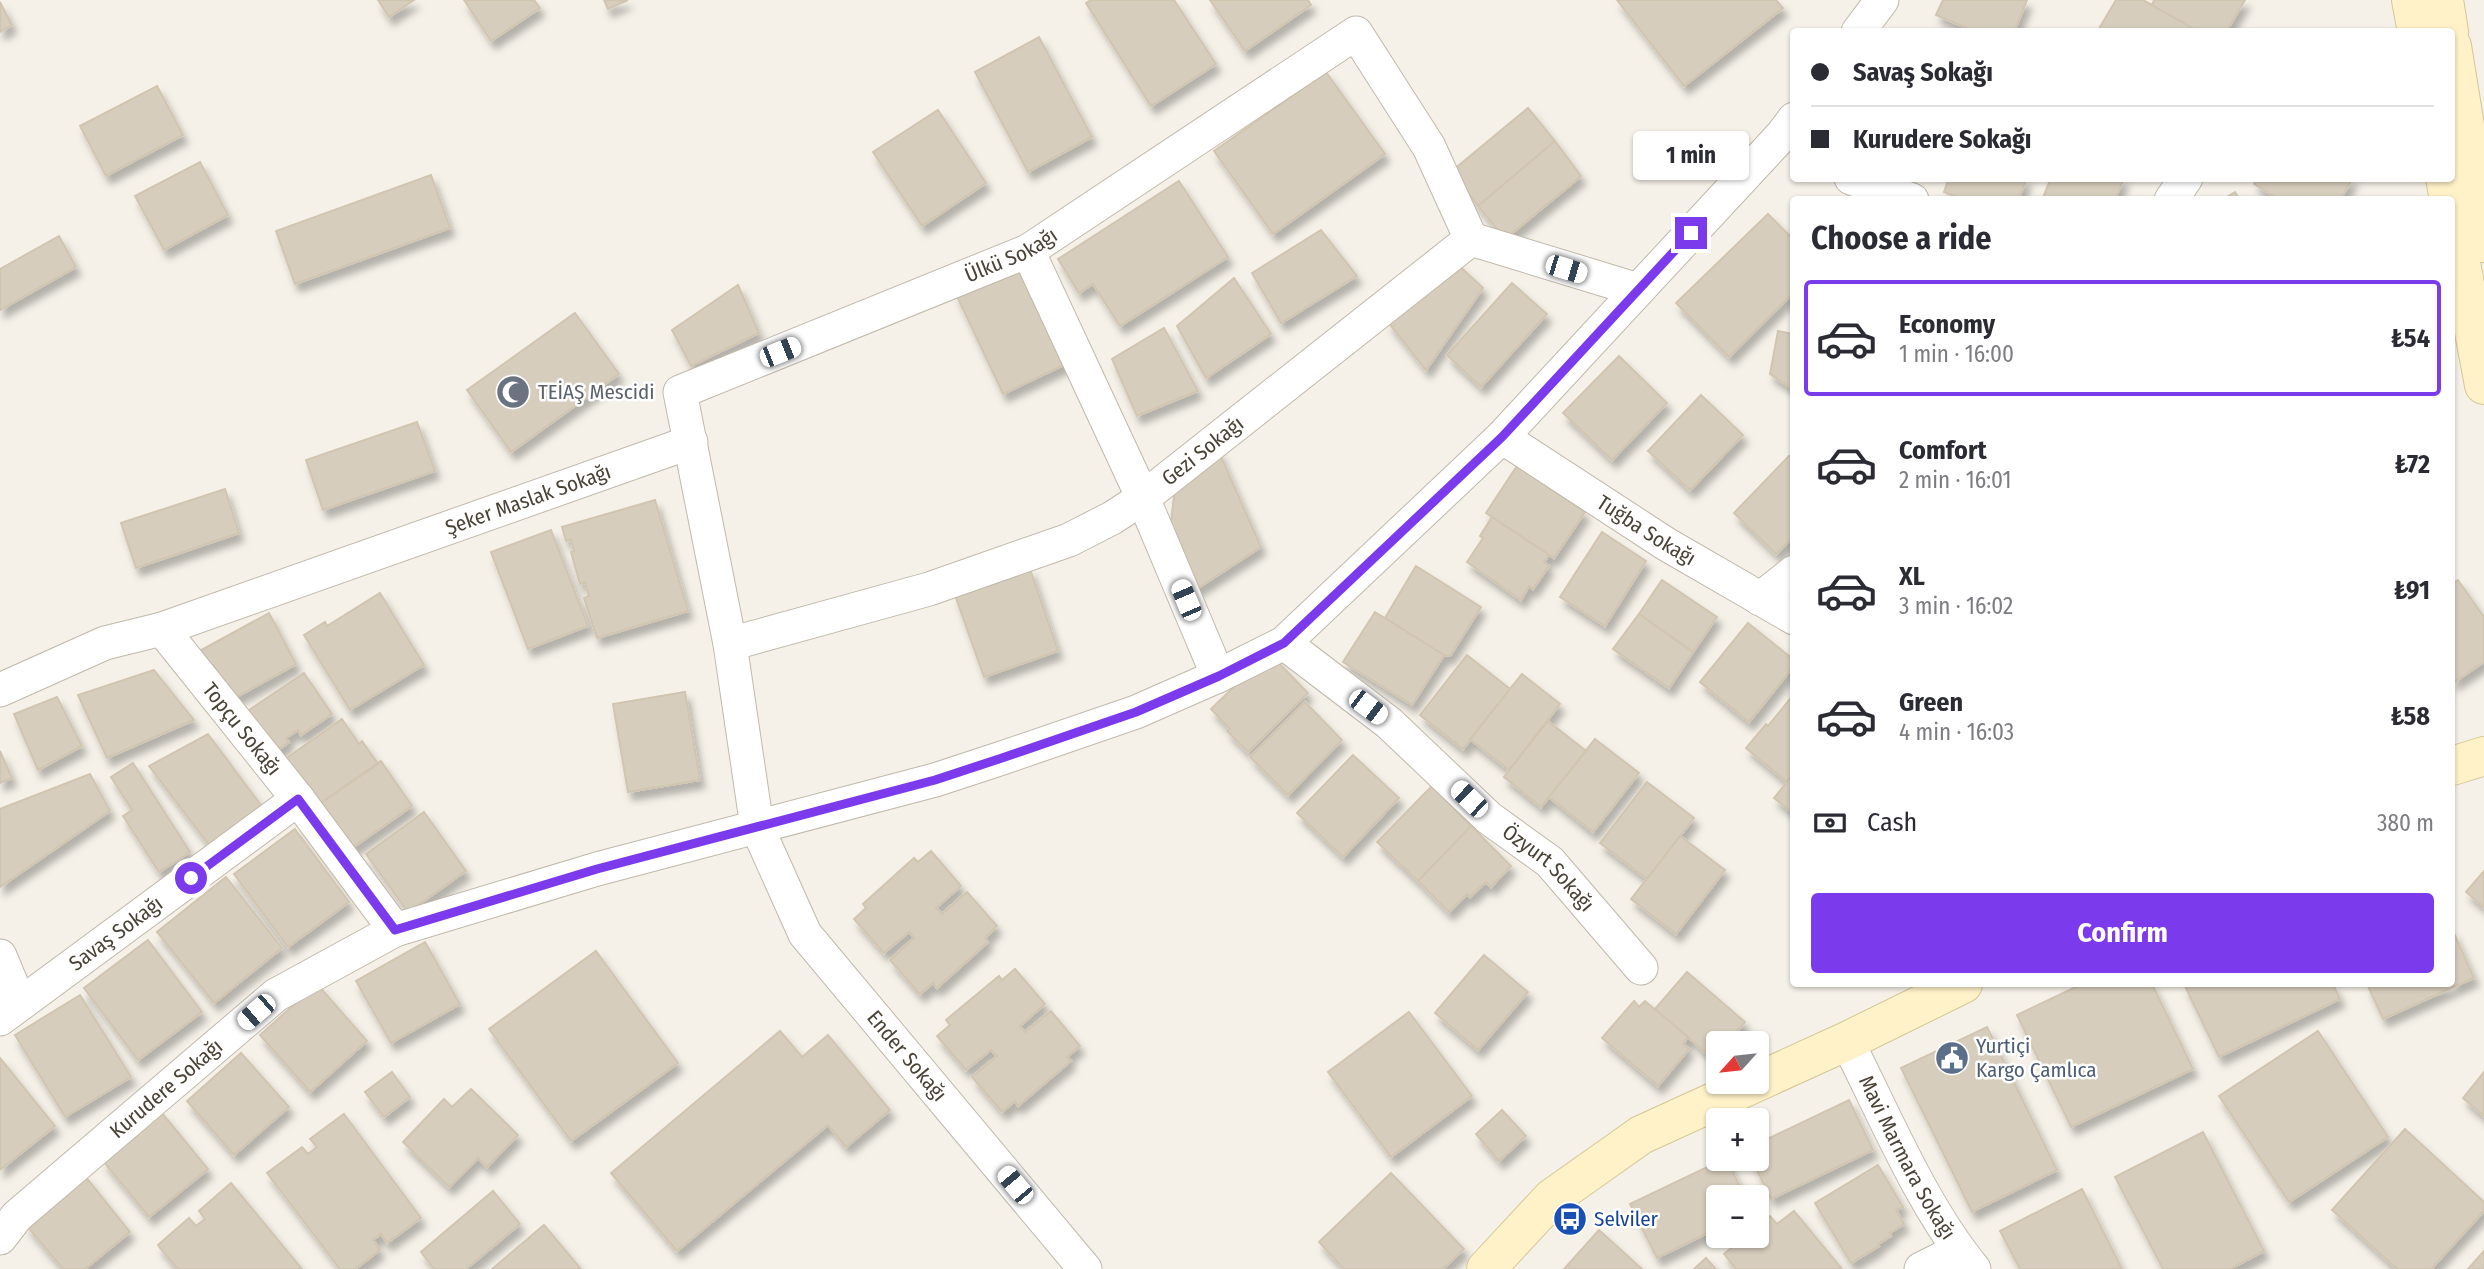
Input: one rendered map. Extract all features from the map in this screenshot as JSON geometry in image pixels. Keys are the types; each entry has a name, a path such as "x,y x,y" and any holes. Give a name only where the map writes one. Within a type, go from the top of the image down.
{"street":[{"path":"1861,28 1882,0"},
{"path":"2411,0 2416,28"},
{"path":"2444,0 2448,28"},
{"name":"Ülkü Sokağı","path":"691,442 680,392 1028,251 1356,33 1429,147 1471,239"},
{"path":"2455,64 2484,243"},
{"name":"Kurudere Sokağı","path":"0,1238 17,1216 276,995 395,930 597,869 935,780 1136,712 1219,676 1284,643 1502,437 1638,290 1780,156 1790,130"},
{"path":"1862,182 1901,196"},
{"path":"2455,231 2484,385"},
{"path":"1471,239 1638,290"},
{"name":"Gezi Sokağı","path":"730,644 929,589 1069,540 1112,518 1143,498 1471,239"},
{"path":"1028,251 1143,498 1219,676"},
{"name":"Tuğba Sokağı","path":"1502,437 1667,544 1790,616"},
{"path":"691,442 730,644 757,827"},
{"name":"Şeker Maslak Sokağı","path":"0,690 105,643 162,629 691,442"},
{"path":"1760,599 1790,575"},
{"name":"Topçu Sokağı","path":"162,629 298,799 395,930"},
{"name":"Özyurt Sokağı","path":"1284,643 1389,723 1489,818 1550,862 1641,968"},
{"path":"2455,765 2484,756"},
{"name":"Savaş Sokağı","path":"10,1012 298,799"},
{"name":"Ender Sokağı","path":"757,827 805,934 1085,1269"},
{"path":"0,956 10,1012"},
{"path":"1486,1269 1552,1198 1641,1135 1847,1041 1957,987"},
{"name":"Mavi Marmara Sokağı","path":"1847,1041 1913,1172 1966,1260"},
{"path":"1921,1269 1966,1260"}],"building":[{"path":"378,0 414,0 389,17"},
{"path":"464,0 534,0 540,8 491,41"},
{"path":"604,0 628,0 608,9"},
{"path":"1091,0 1174,0 1216,64 1151,106 1086,3"},
{"path":"1210,0 1308,0 1311,5 1245,51"},
{"path":"1617,0 1776,0 1783,8 1684,86"},
{"path":"1943,0 2027,0 2016,28 1967,28 1936,15"},
{"path":"2116,0 2143,0 2192,28 2099,28"},
{"path":"2154,0 2245,0 2228,28 2192,28 2152,5"},
{"path":"0,2 12,25 0,32"},
{"path":"1039,37 1092,137 1028,172 975,72"},
{"path":"1326,72 1385,154 1273,234 1214,151"},
{"path":"157,86 183,135 106,176 80,126"},
{"path":"1528,108 1555,141 1478,206 1452,171"},
{"path":"938,110 986,183 922,226 873,152"},
{"path":"1555,141 1581,176 1505,239 1478,206"},
{"path":"200,162 228,215 164,250 135,196"},
{"path":"431,175 450,228 295,284 276,231"},
{"path":"1179,181 1228,257 1120,326 1093,284 1079,293 1058,259"},
{"path":"1948,182 2025,182 2020,196 1954,196 1944,192"},
{"path":"2049,182 2122,182 2117,196 2044,196"},
{"path":"2351,182 2342,196 2274,196 2254,184"},
{"path":"1768,214 1790,236 1790,296 1729,357 1676,303"},
{"path":"1321,230 1357,276 1281,323 1252,273"},
{"path":"59,236 76,267 0,310 0,269"},
{"path":"1453,260 1483,288 1426,370 1388,322"},
{"path":"1022,264 1068,363 1003,394 955,292"},
{"path":"1234,278 1271,334 1206,378 1177,326"},
{"path":"1512,283 1547,314 1481,387 1447,355"},
{"path":"738,285 759,333 691,366 672,330"},
{"path":"575,313 619,374 511,452 467,390"},
{"path":"1164,328 1198,391 1137,416 1112,359"},
{"path":"1778,331 1790,334 1790,387 1770,374"},
{"path":"1619,356 1667,403 1612,460 1563,413"},
{"path":"1701,395 1743,435 1690,490 1648,451"},
{"path":"417,422 435,471 323,510 306,460"},
{"path":"1218,450 1261,547 1189,594 1169,538 1177,472"},
{"path":"1789,456 1790,540 1776,554 1734,513"},
{"path":"1517,466 1585,512 1554,558 1486,513"},
{"path":"225,489 239,533 136,568 121,523"},
{"path":"655,500 688,611 597,638 584,598 589,596 585,582 580,584 571,552 574,551 571,539 566,541 562,527"},
{"path":"1492,517 1549,555 1544,562 1549,566 1533,589 1529,586 1521,600 1467,562 1483,538 1480,536"},
{"path":"551,530 588,626 528,649 491,552"},
{"path":"1602,532 1646,561 1605,626 1560,597"},
{"path":"1416,566 1481,607 1450,656 1444,655 1385,618"},
{"path":"1030,569 1058,651 984,677 955,595"},
{"path":"1662,580 1717,617 1693,652 1639,614"},
{"path":"2458,580 2484,617 2484,662 2455,682 2455,582"},
{"path":"380,593 424,665 350,710 304,635 325,622 327,626"},
{"path":"1375,612 1444,655 1412,705 1343,662"},
{"path":"269,613 296,664 224,704 196,653"},
{"path":"1639,614 1693,652 1669,688 1613,649"},
{"path":"1748,623 1790,657 1790,671 1749,722 1700,682"},
{"path":"1269,653 1308,693 1248,752 1227,731 1230,729 1211,709"},
{"path":"1467,655 1510,689 1463,749 1420,715"},
{"path":"154,670 194,720 107,758 78,695"},
{"path":"304,673 332,714 301,735 298,730 286,738 289,742 271,755 243,714"},
{"path":"1522,674 1560,704 1509,770 1470,739"},
{"path":"685,692 700,780 628,792 613,704"},
{"path":"57,697 82,746 38,770 14,714"},
{"path":"1790,699 1790,778 1787,782 1746,748 1766,724 1768,726"},
{"path":"1305,702 1342,740 1288,795 1250,757"},
{"path":"342,719 359,744 362,741 378,764 318,805 281,762"},
{"path":"1548,721 1586,751 1541,807 1504,777"},
{"path":"208,734 263,808 209,845 149,766"},
{"path":"1595,739 1639,773 1593,832 1549,797"},
{"path":"0,751 12,778 0,783"},
{"path":"1353,755 1399,798 1343,857 1297,813"},
{"path":"381,761 412,806 348,851 318,805"},
{"path":"133,763 190,852 159,872 123,816 132,810 111,777"},
{"path":"90,774 110,811 0,887 0,809"},
{"path":"1790,778 1790,811 1774,798"},
{"path":"1647,782 1694,818 1647,879 1600,843"},
{"path":"1432,786 1471,826 1418,881 1377,842"},
{"path":"424,812 466,871 408,912 366,854"},
{"path":"1471,826 1511,866 1491,887 1486,882 1470,897 1467,894 1449,912 1418,881"},
{"path":"295,829 349,902 288,947 234,874"},
{"path":"1680,836 1725,870 1676,934 1631,899"},
{"path":"931,851 961,886 936,908 942,914 967,892 997,926 985,938 988,942 937,988 933,983 920,994 890,960 914,938 909,932 884,953 854,919 866,908 863,904 914,858 918,862"},
{"path":"2484,871 2484,907 2466,892"},
{"path":"226,877 282,948 214,1003 157,932"},
{"path":"2455,936 2474,978 2455,987"},
{"path":"148,940 202,1012 138,1060 84,988"},
{"path":"425,942 460,1004 391,1043 356,981"},
{"path":"596,951 678,1063 571,1141 489,1029"},
{"path":"1484,955 1528,992 1478,1050 1435,1013"},
{"path":"1015,969 1045,1004 1020,1026 1025,1032 1051,1011 1080,1046 1067,1057 1071,1061 1018,1106 1015,1101 1002,1112 972,1077 997,1056 991,1050 966,1070 937,1036 950,1025 946,1020 999,976 1002,980"},
{"path":"1687,972 1745,1022 1737,1031 1706,1031 1706,1053 1655,1009"},
{"path":"317,984 367,1041 310,1092 260,1035"},
{"path":"2076,987 2153,987 2193,1069 2071,1127 2017,1015"},
{"path":"2185,987 2334,987 2340,999 2219,1057"},
{"path":"2368,987 2454,987 2383,1019"},
{"path":"80,995 131,1077 65,1117 15,1035"},
{"path":"1634,1001 1639,1007 1645,1001 1688,1037 1683,1044 1689,1049 1658,1086 1602,1038"},
{"path":"1409,1012 1472,1096 1391,1157 1328,1072"},
{"path":"1987,1027 2057,1170 1972,1212 1901,1068"},
{"path":"780,1031 802,1057 828,1035 890,1110 846,1147 828,1125 677,1251 611,1173"},
{"path":"2318,1031 2388,1137 2289,1202 2219,1096"},
{"path":"241,1053 289,1107 234,1155 187,1101"},
{"path":"0,1058 55,1126 0,1170"},
{"path":"392,1072 410,1097 384,1117 365,1092"},
{"path":"2484,1072 2484,1116 2463,1098"},
{"path":"471,1089 518,1135 487,1167 478,1158 449,1187 403,1142 444,1099 452,1107"},
{"path":"1849,1100 1873,1150 1771,1199 1769,1185 1764,1185 1757,1171 1769,1171 1769,1138"},
{"path":"1502,1110 1526,1136 1499,1161 1476,1134"},
{"path":"162,1113 208,1169 149,1217 103,1161"},
{"path":"344,1114 421,1218 387,1243 381,1234 373,1240 380,1250 355,1269 340,1269 267,1173 302,1147 308,1154 317,1147 310,1139"},
{"path":"2405,1129 2484,1202 2484,1211 2431,1269 2397,1269 2332,1210"},
{"path":"2203,1132 2264,1251 2230,1269 2163,1269 2115,1177"},
{"path":"1878,1165 1903,1207 1896,1210 1904,1224 1890,1233 1891,1236 1878,1244 1879,1246 1851,1263 1815,1203"},
{"path":"1706,1168 1706,1171 1732,1171 1739,1185 1706,1185 1706,1234 1657,1258 1630,1204"},
{"path":"1391,1173 1464,1249 1443,1269 1344,1269 1319,1242"},
{"path":"85,1176 130,1232 85,1269 63,1269 26,1225"},
{"path":"231,1183 302,1269 178,1269 160,1248 158,1245 189,1218 196,1226 205,1219 199,1211"},
{"path":"2082,1189 2122,1269 2020,1269 2000,1231"},
{"path":"493,1191 520,1224 466,1269 434,1269 421,1252"},
{"path":"1794,1211 1842,1269 1736,1269 1724,1254 1731,1248 1769,1248 1769,1217 1777,1224"},
{"path":"544,1225 581,1269 492,1269"},
{"path":"1599,1230 1642,1269 1564,1269"},
{"path":"2484,1251 2484,1269 2468,1269"},
{"path":"1706,1258 1716,1269 1694,1269"}],"place":[{"name":"TEİAŞ Mescidi","path":"513,392"},
{"name":"Yurtiçi Kargo Çamlıca","path":"1952,1058"},
{"name":"Selviler","path":"1570,1219"}],"route":[{"path":"191,878 298,799 395,930 597,869 935,780 1136,712 1219,676 1284,643 1502,437 1691,233"}]}
